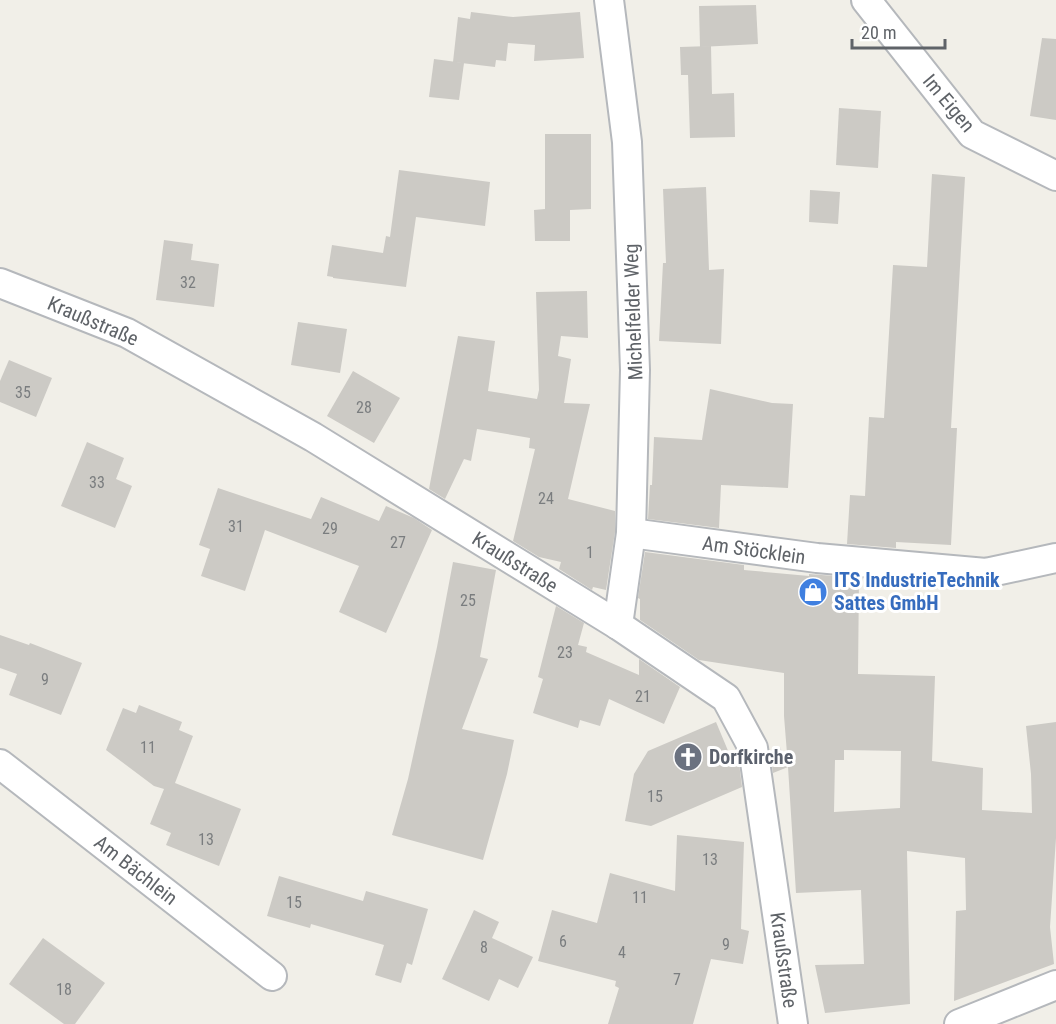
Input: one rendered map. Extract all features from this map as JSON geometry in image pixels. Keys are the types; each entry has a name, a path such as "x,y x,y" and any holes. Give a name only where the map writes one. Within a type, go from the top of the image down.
{"street":[{"name":"Michelfelder Weg","path":"609,0 627,142 635,370 631,533 618,625"},
{"name":"Im Eigen","path":"866,0 972,134 1056,176"},
{"name":"Kraußstraße","path":"0,283 127,333 313,437 618,625 726,698 753,748 793,1024"},
{"name":"Am Stöcklein","path":"631,533 816,558 986,573 1056,558"},
{"name":"Am Bächlein","path":"0,764 272,976"},
{"path":"959,1024 1056,985"}],"building":[{"path":"756,5 758,44 700,47 699,6"},
{"path":"471,12 513,17 580,12 584,58 534,61 535,45 508,43 506,61 496,60 495,67 453,62 458,17 470,19"},
{"path":"1042,38 1056,39 1056,120 1030,116"},
{"path":"711,46 712,94 734,93 735,137 690,138 688,75 681,75 680,47"},
{"path":"434,59 464,63 459,100 429,97"},
{"path":"839,108 881,111 878,168 836,165"},
{"path":"545,134 591,134 591,209 570,210 570,241 535,241 534,210 545,209"},
{"path":"399,170 490,182 485,226 416,217 406,287 327,276 332,245 383,253 386,236 390,237"},
{"path":"932,174 965,177 951,428 957,428 951,545 896,542 896,548 847,544 850,495 865,496 869,417 884,418 893,265 927,267"},
{"path":"706,187 709,270 724,269 721,344 659,341 663,263 666,263 663,189"},
{"path":"810,190 840,192 838,224 809,222"},
{"path":"164,240 193,244 191,260 219,264 214,307 156,300"},
{"path":"587,291 588,338 561,336 558,356 571,359 564,403 590,404 568,499 615,511 615,532 606,590 593,587 592,590 559,569 561,562 539,557 513,541 535,449 529,448 530,438 477,429 471,461 464,459 445,499 429,489 458,336 495,341 488,391 537,399 539,390 536,292"},
{"path":"298,322 347,329 340,373 291,365"},
{"path":"9,360 52,378 36,417 0,402 0,381"},
{"path":"353,371 400,398 374,443 327,416"},
{"path":"710,389 772,403 793,404 788,488 721,485 719,528 648,519 654,437 702,440"},
{"path":"87,442 124,458 116,479 132,486 115,528 61,506"},
{"path":"218,488 311,519 321,497 379,521 386,506 414,518 432,530 386,633 339,612 359,566 265,530 245,591 201,576 210,549 199,545"},
{"path":"645,552 744,565 744,570 859,578 858,674 935,676 932,761 983,768 982,810 1032,813 1026,726 1056,722 1056,838 1050,927 1054,964 954,1001 956,911 966,910 965,858 907,851 910,1004 825,1013 815,965 864,964 861,890 796,893 788,767 773,773 770,751 780,747 788,766 784,716 784,673 699,660 640,620 640,599 638,598","holes":["844,750 901,751 900,808 834,812 835,760 844,760"]},
{"path":"453,562 496,570 480,657 488,659 462,729 514,740 483,860 392,835 408,779"},
{"path":"556,606 584,623 578,645 587,647 586,652 639,675 639,659 680,687 664,724 609,699 600,726 580,720 578,728 533,713 543,679 538,677"},
{"path":"0,635 29,645 30,643 82,663 61,715 9,695 17,674 0,668"},
{"path":"139,705 182,722 179,730 193,736 175,783 241,809 219,866 166,845 171,833 150,824 164,789 154,786 106,750 123,708 136,713"},
{"path":"716,722 734,765 739,763 742,787 651,826 625,821 634,774 648,751"},
{"path":"677,835 744,842 741,929 749,931 743,964 711,959 693,1024 608,1024 619,988 615,986 616,981 538,961 552,910 597,923 610,873 675,891"},
{"path":"279,876 363,901 366,891 428,909 412,965 407,963 401,983 375,975 384,945 311,924 310,928 267,916"},
{"path":"474,910 499,922 492,938 533,957 518,988 499,979 489,1001 442,979"},
{"path":"43,938 105,983 75,1024 64,1024 9,984"}],"place":[{"name":"ITS IndustrieTechnik Sattes GmbH","path":"813,592"},
{"name":"Dorfkirche","path":"688,757"}]}
